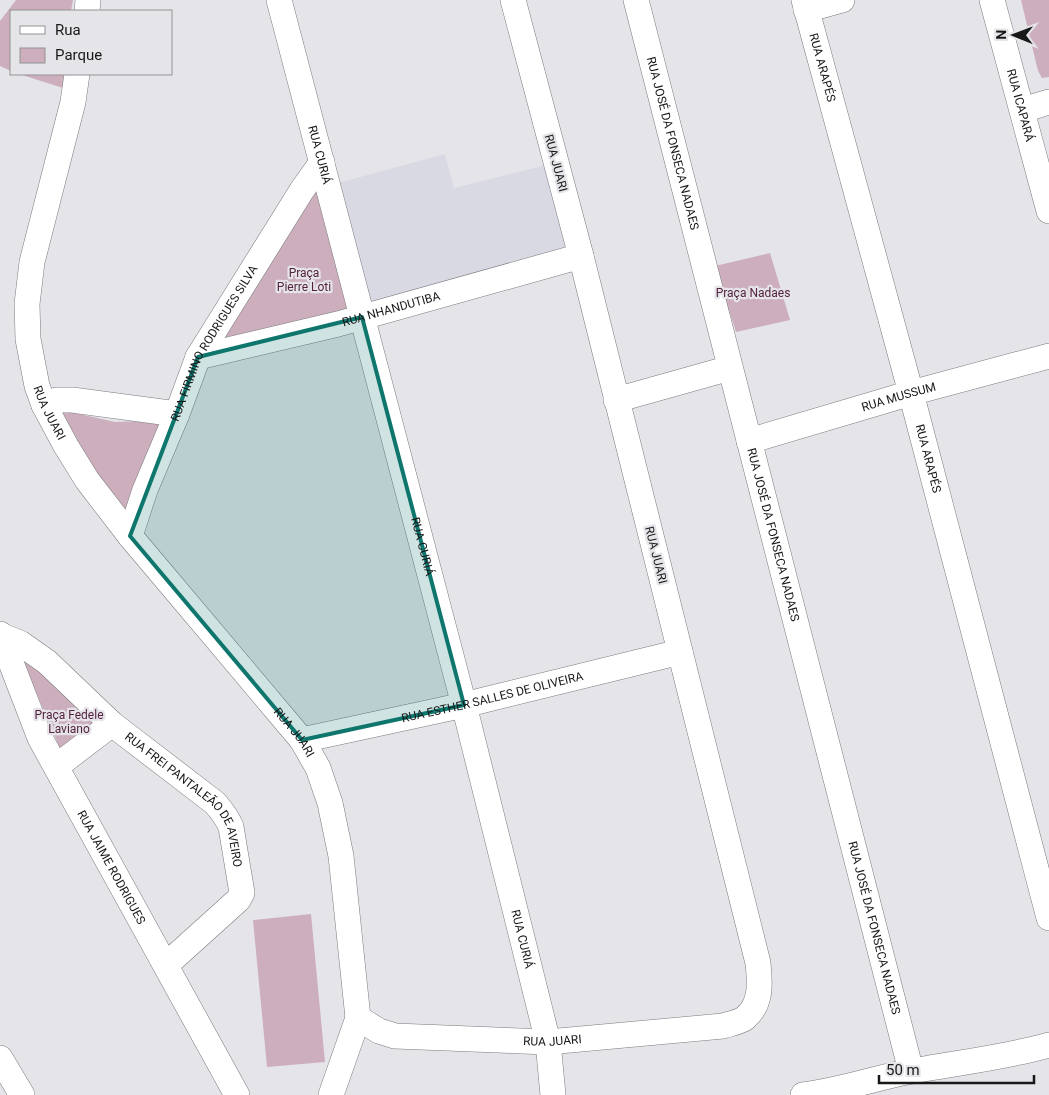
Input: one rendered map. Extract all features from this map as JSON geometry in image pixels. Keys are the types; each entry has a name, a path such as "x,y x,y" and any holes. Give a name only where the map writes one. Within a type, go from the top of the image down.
{"street":[{"name":"RUA CURIÁ","path":"279,0 464,705 548,1042 553,1095"},
{"name":"RUA JUARI","path":"77,75 73,102 32,262 27,304 28,339 37,386 44,405 87,480 130,536 302,740 318,768 330,803 341,856 358,1018 379,1031 395,1036 548,1042 723,1026 745,1018 757,1002 761,984 758,963 581,256 513,0"},
{"name":"RUA JOSÉ DA FONSECA NADAES","path":"636,0 911,1071"},
{"path":"805,5 842,0"},
{"name":"RUA ICAPARÁ","path":"992,0 1049,211"},
{"name":"RUA ARAPÉS","path":"805,5 911,393 1049,918"},
{"path":"1023,110 1049,102"},
{"name":"RUA FIRMINO RODRIGUES SILVA","path":"130,536 145,490 198,357 302,190 322,162"},
{"name":"RUA NHANDUTIBA","path":"198,357 362,317 581,256"},
{"name":"RUA MUSSUM","path":"749,441 911,393 1049,356"},
{"path":"616,400 730,368"},
{"path":"44,405 57,400 72,400 176,414"},
{"name":"RUA FREI PANTALEÃO DE AVEIRO","path":"1,635 20,643 47,662 112,724 224,812 231,827 242,893 238,900 166,965"},
{"name":"RUA JAIME RODRIGUES","path":"1,635 40,738 237,1095"},
{"name":"RUA ESTHER SALLES DE OLIVEIRA","path":"302,740 464,705 680,652"},
{"path":"57,766 112,724"},
{"path":"330,1095 358,1018"},
{"path":"803,1095 830,1092 870,1080 911,1071 1011,1054 1049,1045"},
{"path":"0,1058 22,1095"}],"highlighted area":[{"path":"362,317 464,705 302,740 130,536 198,357"}],"shaded area":[{"path":"445,154 454,188 550,164 572,251 368,309 338,183"}],"green space":[{"path":"16,0 73,0 71,10 10,10 10,71 0,66 0,21"},
{"path":"1021,0 1049,0 1049,77 1042,78 1038,71"},
{"path":"22,75 64,75 63,88"},
{"name":"Praça Pierre Loti","path":"318,181 353,309 213,342"},
{"name":"Praça Nadaes","path":"770,253 790,320 736,332 715,266"},
{"path":"57,409 115,422 167,420 128,519 95,475"},
{"name":"Praça Fedele Laviano","path":"21,656 98,724 61,751"},
{"path":"311,914 325,1062 267,1067 253,920"}]}
